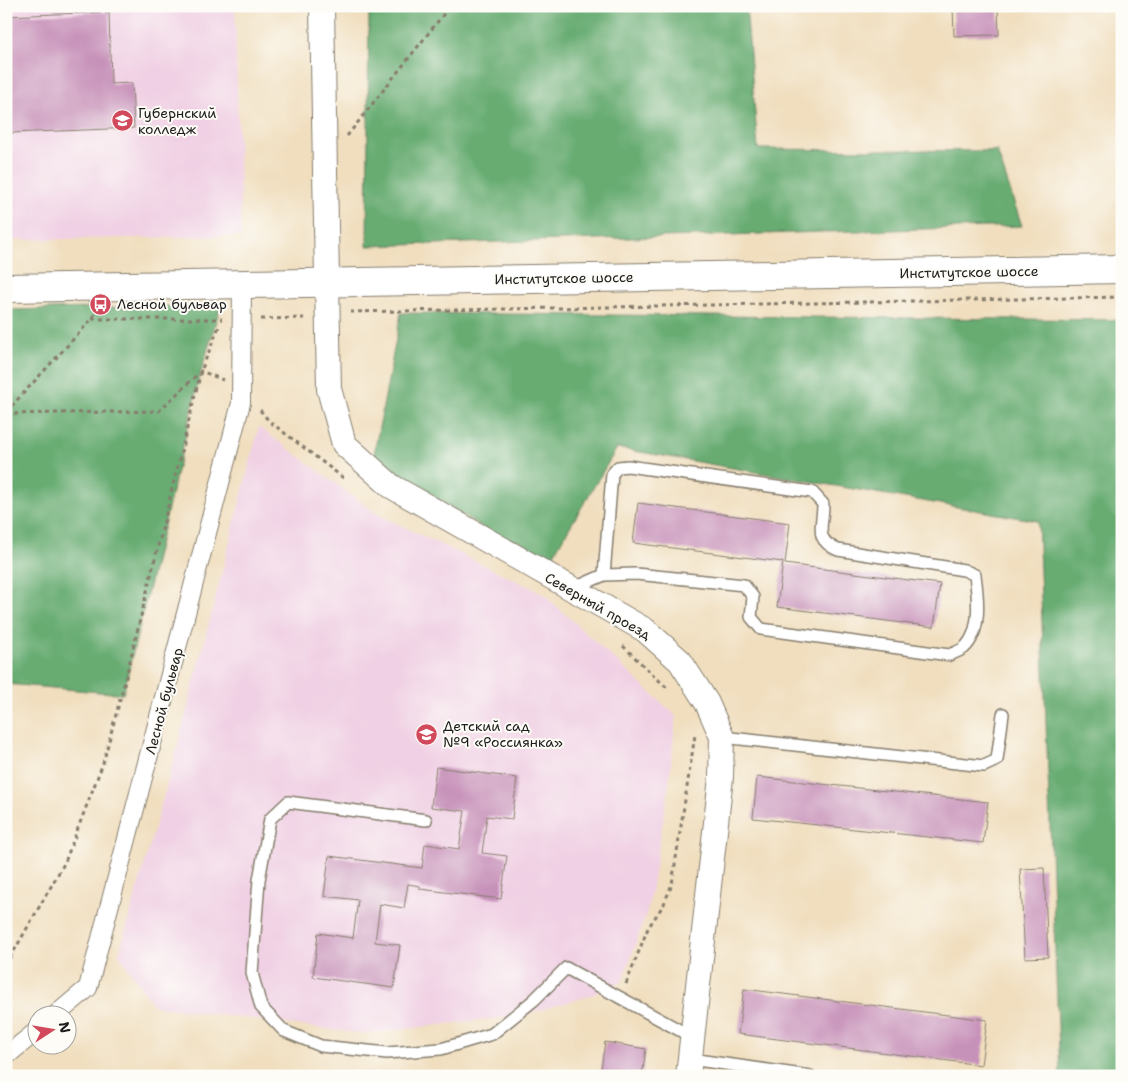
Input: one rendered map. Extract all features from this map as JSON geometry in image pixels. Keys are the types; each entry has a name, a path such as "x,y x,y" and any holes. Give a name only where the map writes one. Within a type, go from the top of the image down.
{"street":[{"name":"Северный проезд","path":"322,6 329,389 344,444 391,486 570,590 645,630 680,661 707,704 722,737 721,777 690,1058"},
{"name":"Институтское шоссе","path":"6,288 1122,270"},
{"name":"Лесной бульвар","path":"69,1004 88,988 239,412 242,283"},
{"path":"6,1056 28,1038"}],"lane":[{"path":"570,590 604,575 636,574 744,585 752,597 751,617 761,629 949,655 964,648 973,634 978,595 975,575 964,570 838,550 825,544 821,536 823,504 812,492 628,466 618,467 612,474 604,575"},
{"path":"722,737 984,766 997,760 1003,714"},
{"path":"426,820 288,802 270,819 259,880 252,973 261,1007 284,1031 321,1046 387,1053 441,1049 492,1034 534,1000 566,968 620,998 690,1058 810,1076"}],"path":[{"path":"325,164 450,6"},
{"path":"6,413 92,319 110,286"},
{"path":"252,319 300,318 328,313 1122,297"},
{"path":"92,319 232,319"},
{"path":"6,966 65,862 102,763 125,681 201,372 222,319"},
{"path":"201,372 241,388 269,421 350,483"},
{"path":"6,413 159,411 201,372"},
{"path":"616,640 670,690"},
{"path":"620,998 648,928 664,904 672,884 696,731"}],"shaded area":[{"name":"Губернский колледж","path":"6,6 235,6 241,236 6,240"},
{"name":"Детcкий сад №9 «Россиянка»","path":"259,427 377,514 542,593 676,716 668,791 648,909 622,982 589,996 523,1015 363,1034 154,1006 119,954 176,752"}],"green space":[{"path":"369,6 746,6 758,149 997,151 1022,226 367,246"},
{"path":"221,305 201,372 123,694 6,684 6,310"},
{"path":"401,313 1122,320 1122,1076 1060,1076 1038,521 617,448 546,567 373,459"}],"building":[{"path":"953,6 998,6 999,35 954,36"},
{"path":"109,12 111,84 132,83 134,128 10,133 10,118 6,119 6,16"},
{"path":"638,503 790,523 785,564 940,584 934,627 777,607 783,562 633,543"},
{"path":"436,767 517,778 512,819 487,816 482,853 507,856 501,899 420,889 420,886 408,884 404,908 380,904 375,942 400,945 394,988 313,977 318,933 353,938 358,900 324,896 329,856 422,868 425,844 459,849 465,811 431,807"},
{"path":"757,777 988,802 983,843 753,818"},
{"path":"1044,868 1048,957 1025,958 1020,869"},
{"path":"744,989 987,1020 981,1065 738,1034"},
{"path":"605,1042 646,1049 642,1076 600,1076"}],"place":[{"name":"Губернский колледж","path":"122,121"},
{"name":"Лесной бульвар","path":"101,304"},
{"name":"Детcкий сад №9 «Россиянка»","path":"427,734"}]}
